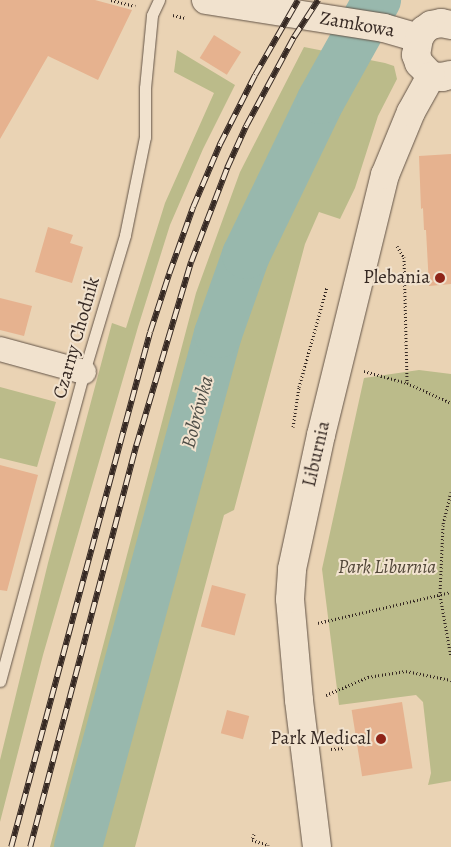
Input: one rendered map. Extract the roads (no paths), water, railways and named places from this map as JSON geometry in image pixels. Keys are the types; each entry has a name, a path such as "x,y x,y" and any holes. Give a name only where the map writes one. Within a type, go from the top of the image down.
{"street":[{"name":"Zamkowa","path":"206,0 235,3 384,28 419,38"},
{"path":"441,76 419,63 416,46 419,38 431,25 441,23 451,25"},
{"name":"Liburnia","path":"317,847 300,709 291,608 292,569 321,435 385,175 411,112 441,76"},
{"path":"0,349 84,372"}],"lane":[{"name":"Czarny Chodnik","path":"0,681 84,372 126,235 145,137 145,88 151,24 152,15 159,0"}],"waterway":[{"name":"Bobrówka","path":"78,847 218,334 246,255 321,100 377,0"}],"railway":[{"path":"11,847 150,332 169,274 193,207 220,144 255,75 298,0"},
{"path":"30,847 136,446 191,262 227,168 246,126 294,37 318,0"}],"place":[{"name":"Plebania","path":"440,278"},
{"name":"Park Medical","path":"381,739"}],"park label":[{"name":"Park Liburnia","path":"387,568"}]}
